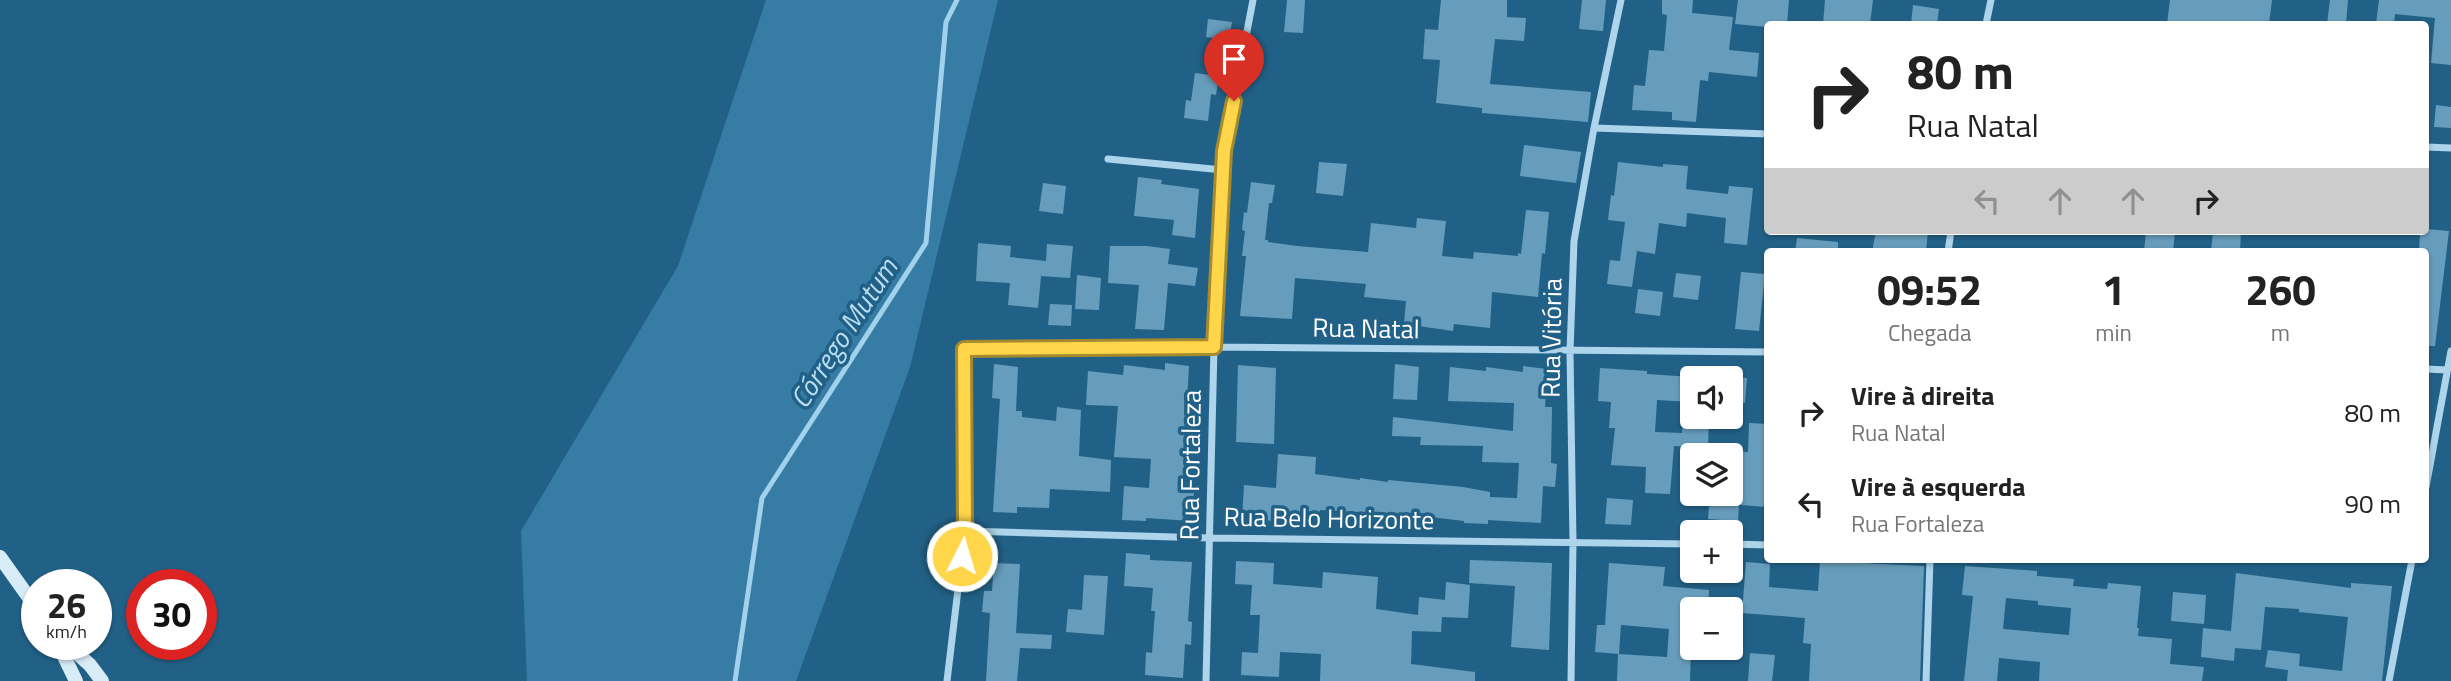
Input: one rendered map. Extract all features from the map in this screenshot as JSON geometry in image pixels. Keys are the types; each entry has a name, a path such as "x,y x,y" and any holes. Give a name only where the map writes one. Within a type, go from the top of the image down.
{"main road":[{"path":"2,563 21,588"},
{"path":"66,660 76,681"},
{"path":"85,660 102,681"}],"street":[{"name":"Rua Fortaleza","path":"1206,681 1214,347 1224,151 1253,0"},
{"name":"Rua Vitória","path":"1571,681 1573,542 1570,352 1574,242 1594,128 1621,0"},
{"path":"1987,21 1991,0"},
{"path":"1594,128 1764,134"},
{"path":"2429,147 2451,148"},
{"path":"1108,159 1223,170"},
{"name":"Rua Natal","path":"965,531 964,349 1214,347 1764,352"},
{"path":"2429,470 2451,351"},
{"path":"2429,369 2447,370"},
{"path":"947,681 965,531"},
{"name":"Rua Belo Horizonte","path":"965,531 1209,538 1680,544"},
{"path":"1743,544 1764,545"},
{"path":"1926,681 1930,563"},
{"path":"2389,681 2411,563"}],"shaded area":[{"path":"766,0 998,0 910,367 796,681 527,681 521,531 678,266"}],"building":[{"path":"1287,0 1305,0 1303,33 1284,32"},
{"path":"1441,0 1507,0 1507,17 1526,18 1524,41 1495,39 1490,84 1591,92 1588,122 1482,113 1482,108 1436,103 1440,60 1423,59 1425,29 1438,30"},
{"path":"1582,0 1606,0 1603,31 1579,29"},
{"path":"1662,0 1693,0 1692,13 1733,17 1729,50 1759,53 1757,77 1709,72 1708,81 1700,80 1696,122 1672,120 1672,112 1632,110 1634,85 1645,86 1649,50 1664,51 1667,15 1662,14"},
{"path":"1738,0 1789,0 1787,21 1764,21 1764,27 1735,24"},
{"path":"1825,0 1873,0 1870,21 1823,21"},
{"path":"2170,0 2272,0 2269,21 2167,21"},
{"path":"2330,0 2348,0 2346,21 2327,21"},
{"path":"2379,0 2451,0 2451,65 2431,63 2435,18 2395,14 2394,21 2376,21"},
{"path":"1913,5 1939,9 1937,21 1911,21"},
{"path":"1208,19 1232,22 1229,40 1206,37"},
{"path":"1195,73 1219,76 1216,95 1211,94 1208,121 1184,118 1186,100 1191,101"},
{"path":"2436,105 2451,107 2451,128 2434,127"},
{"path":"1524,145 1581,152 1576,183 1520,176"},
{"path":"1319,162 1347,164 1343,196 1316,193"},
{"path":"1618,162 1663,167 1663,164 1688,166 1686,189 1728,194 1729,186 1753,188 1747,245 1724,243 1726,218 1687,213 1686,227 1659,223 1655,254 1637,251 1632,287 1607,284 1610,260 1620,261 1625,222 1608,220"},
{"path":"1138,177 1162,180 1161,184 1199,189 1195,238 1172,235 1174,220 1134,216"},
{"path":"1251,182 1275,185 1272,203 1269,203 1265,240 1297,246 1368,252 1371,223 1416,228 1417,218 1446,221 1442,256 1473,259 1474,252 1518,256 1518,253 1521,254 1526,210 1549,212 1538,297 1492,292 1490,328 1454,324 1453,331 1404,324 1406,301 1364,297 1366,284 1295,278 1292,319 1240,316 1246,256 1242,256 1245,231 1242,230"},
{"path":"1043,183 1066,186 1063,214 1039,211"},
{"path":"2429,229 2449,231 2435,346 2429,346 2429,248 2419,248 2420,235 2429,235"},
{"path":"1875,235 1928,235 1926,248 1873,248"},
{"path":"2146,235 2175,235 2173,248 2144,248"},
{"path":"2213,235 2241,235 2240,248 2211,248"},
{"path":"1797,238 1838,242 1838,248 1796,248"},
{"path":"978,243 1011,246 1010,257 1046,261 1047,244 1073,246 1070,278 1041,276 1038,308 1008,305 1010,283 976,281"},
{"path":"1110,246 1170,249 1168,264 1198,268 1195,286 1168,283 1164,330 1135,329 1139,285 1108,283"},
{"path":"1741,272 1764,274 1759,331 1735,329"},
{"path":"1676,273 1701,276 1698,300 1673,297"},
{"path":"1077,275 1101,278 1099,310 1075,309"},
{"path":"1638,289 1663,292 1660,316 1635,313"},
{"path":"1050,304 1072,305 1071,326 1048,325"},
{"path":"1165,363 1189,366 1187,402 1192,402 1190,432 1194,433 1187,491 1194,491 1192,521 1146,518 1146,521 1122,520 1124,486 1149,488 1151,459 1114,457 1118,406 1086,405 1088,371 1123,375 1124,365 1165,370"},
{"path":"994,364 1018,367 1016,411 1022,411 1022,417 1056,421 1057,407 1081,410 1079,456 1111,460 1110,492 1050,489 1049,508 1017,507 1017,513 993,512 1000,399 992,398"},
{"path":"1395,364 1419,367 1417,400 1393,399"},
{"path":"1238,365 1276,368 1274,444 1236,442"},
{"path":"1523,366 1547,369 1545,407 1552,407 1551,463 1557,464 1555,487 1543,486 1541,523 1488,520 1488,524 1464,523 1414,515 1320,510 1319,520 1292,518 1292,522 1242,519 1244,485 1276,488 1278,454 1316,457 1315,474 1463,487 1490,492 1490,497 1517,498 1519,463 1482,462 1483,446 1420,445 1421,437 1392,436 1393,417 1513,431 1514,403 1448,401 1450,367 1486,371 1486,367 1523,372"},
{"path":"1600,368 1680,376 1680,401 1657,400 1655,432 1682,433 1682,429 1709,429 1708,443 1680,443 1680,446 1674,446 1670,494 1645,493 1646,467 1611,465 1615,428 1609,428 1611,402 1598,401"},
{"path":"1743,378 1747,378 1743,403"},
{"path":"1749,423 1764,424 1764,507 1743,505 1743,452 1748,452"},
{"path":"1607,498 1633,500 1631,525 1605,524"},
{"path":"1709,506 1739,506 1738,520 1708,519"},
{"path":"1126,553 1150,555 1150,560 1192,562 1188,621 1192,622 1191,645 1185,644 1183,678 1145,675 1146,652 1152,653 1155,611 1151,611 1153,588 1124,586"},
{"path":"1470,560 1552,563 1549,650 1511,647 1515,586 1469,583"},
{"path":"1236,561 1274,563 1273,584 1322,588 1323,572 1378,577 1376,609 1418,615 1419,597 1445,600 1446,582 1470,585 1468,618 1442,617 1441,632 1412,631 1411,664 1475,672 1475,681 1320,681 1321,654 1280,652 1279,677 1241,675 1242,652 1258,653 1260,615 1250,615 1252,585 1235,584"},
{"path":"1746,562 1770,564 1769,587 1818,591 1820,563 1924,566 1920,681 1809,681 1811,644 1803,643 1805,618 1743,613"},
{"path":"994,563 1020,564 1016,633 1052,635 1051,649 1020,648 1017,681 986,681 990,613 982,612 984,591 992,591"},
{"path":"1609,563 1665,567 1663,586 1709,590 1709,597 1680,597 1680,660 1691,660 1690,681 1617,681 1618,654 1667,657 1669,629 1621,625 1619,654 1595,652 1597,625 1605,625"},
{"path":"1965,566 2037,571 2037,576 2074,579 2073,586 2107,589 2108,583 2141,586 2138,636 2172,639 2170,664 2204,667 2202,681 2039,681 2040,662 1999,658 1997,681 1964,681 1973,596 1962,595","holes":["2006,598 2038,601 2038,605 2071,608 2069,635 2003,629"]},
{"path":"2236,573 2351,588 2351,583 2392,586 2382,681 2287,681 2288,670 2265,667 2268,650 2300,654 2299,666 2342,671 2348,617 2299,612 2299,609 2265,607 2261,650 2235,648 2234,661 2201,657 2203,628 2231,631"},
{"path":"1084,575 1108,576 1104,635 1066,632 1068,609 1082,610"},
{"path":"2173,592 2206,595 2204,624 2171,621"},
{"path":"1750,653 1775,655 1772,681 1748,681"}],"waterway":[{"name":"Córrego Mutum","path":"735,681 762,498 926,243 946,22 957,0"}],"route":[{"path":"962,556 965,531 964,349 1214,347 1224,151 1234,101"}]}
